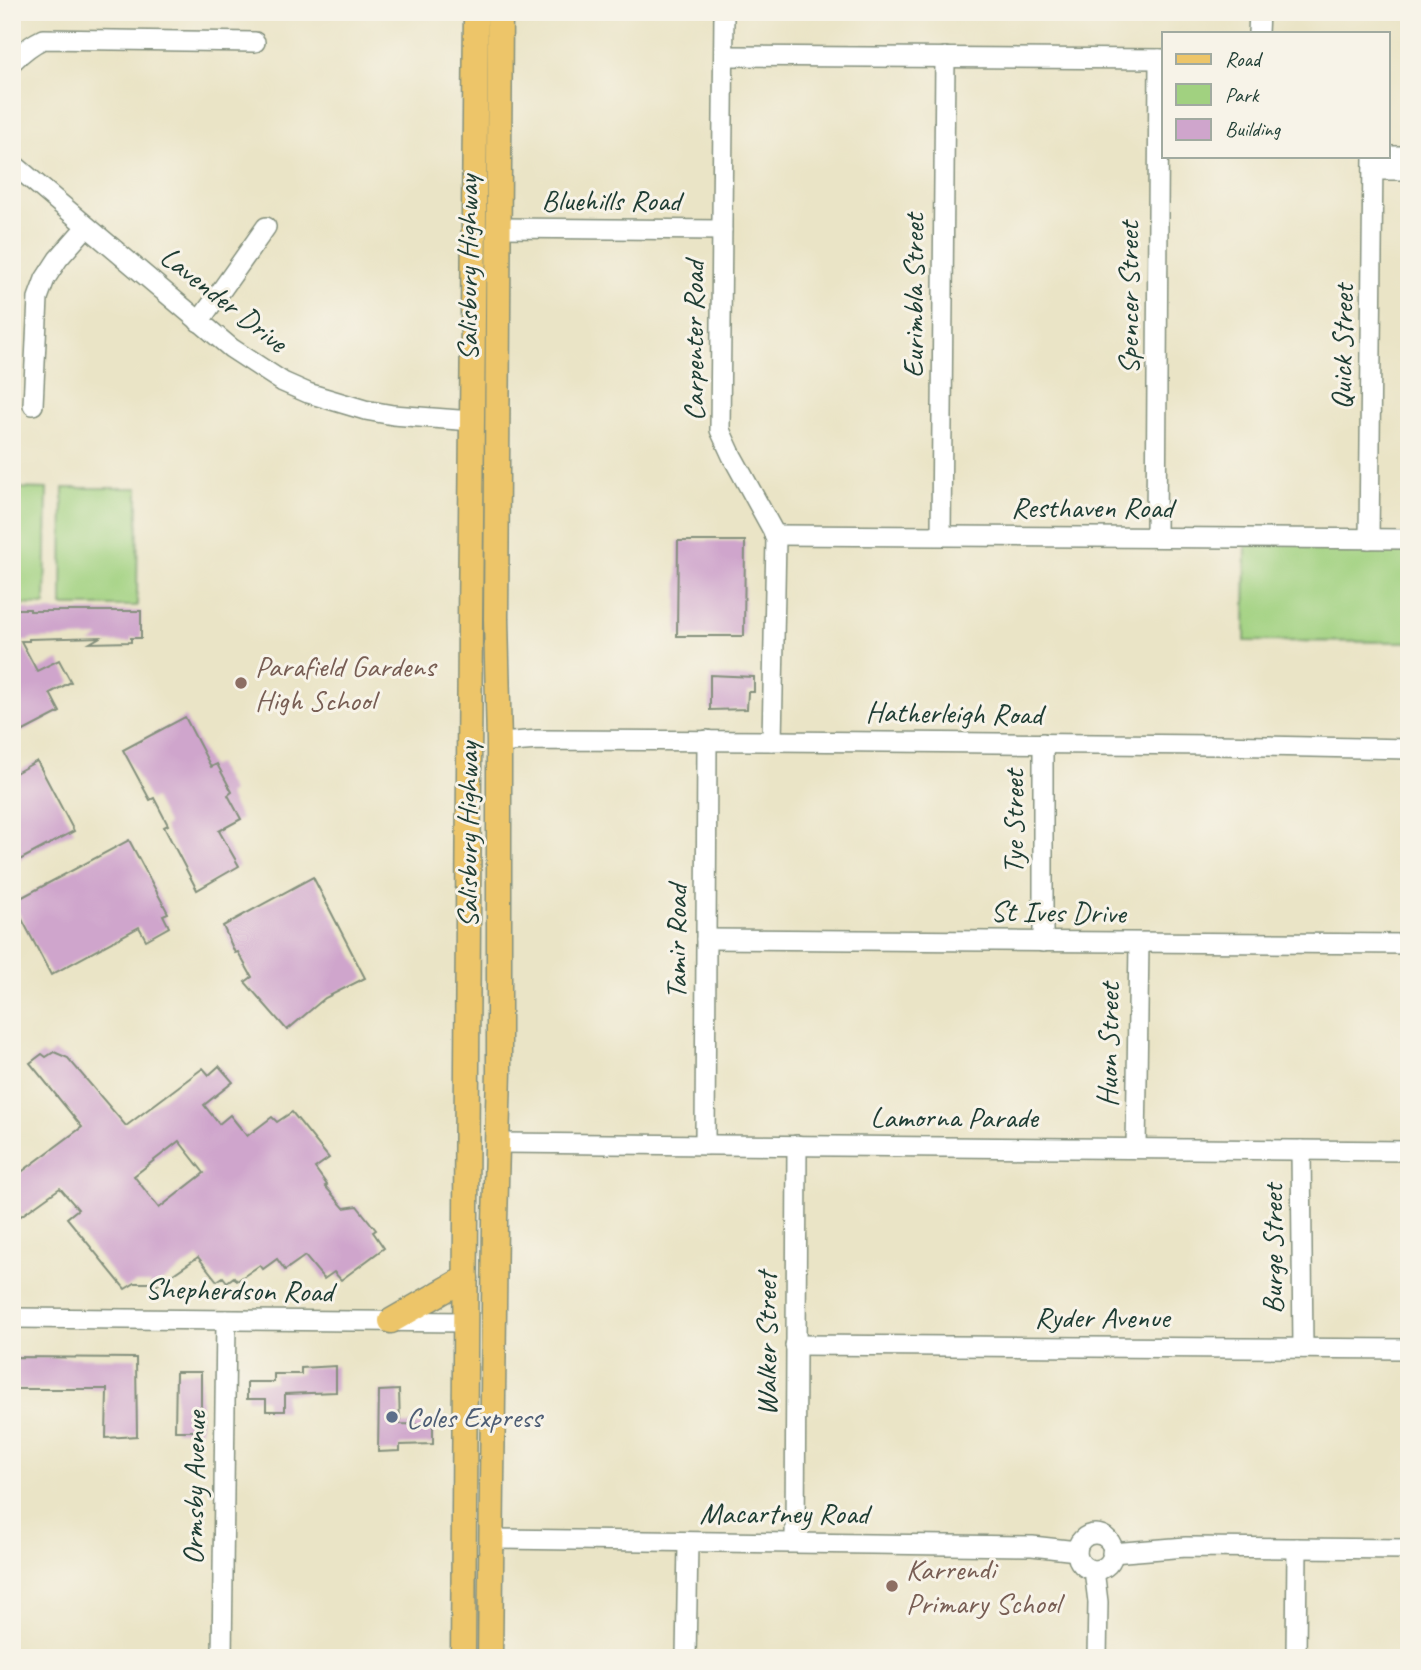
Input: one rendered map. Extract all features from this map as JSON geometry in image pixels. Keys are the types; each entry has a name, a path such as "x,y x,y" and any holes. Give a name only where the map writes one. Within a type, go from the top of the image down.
{"main road":[{"name":"Salisbury Highway","path":"463,1658 465,1423 459,1322 466,1278 476,12"},
{"name":"Salisbury Highway","path":"490,1658 498,1143 499,743 496,619 500,12"},
{"path":"474,229 499,228"},
{"path":"472,421 498,421"},
{"path":"470,743 499,743"},
{"path":"391,1321 466,1278"},
{"path":"459,1322 494,1322"},
{"path":"464,1539 491,1539"}],"street":[{"name":"Carpenter Road","path":"724,12 720,430 776,538 772,741"},
{"path":"1249,12 1250,32"},
{"path":"1258,32 1259,12"},
{"path":"12,62 31,44 43,39 256,43"},
{"path":"725,56 1161,59"},
{"name":"Eurimbla Street","path":"941,536 945,57"},
{"name":"Spencer Street","path":"1156,537 1161,59"},
{"path":"1373,160 1409,156"},
{"path":"1373,160 1409,170"},
{"name":"Quick Street","path":"1369,539 1373,160"},
{"name":"Lavender Drive","path":"12,163 231,348 283,382 308,393 365,410 393,415 472,421"},
{"path":"33,405 38,298 45,279 58,259 86,227"},
{"path":"199,322 265,227"},
{"name":"Bluehills Road","path":"499,228 722,230"},
{"name":"Resthaven Road","path":"774,535 1409,539"},
{"name":"Hatherleigh Road","path":"499,743 538,740 707,740 1409,749"},
{"name":"Tamir Road","path":"705,1145 707,740"},
{"name":"Tye Street","path":"1043,743 1043,942"},
{"name":"St Ives Drive","path":"706,939 1409,944"},
{"name":"Huon Street","path":"1136,1148 1139,943"},
{"name":"Lamorna Parade","path":"498,1143 1409,1151"},
{"name":"Walker Street","path":"795,1542 797,1145"},
{"name":"Burge Street","path":"1301,1150 1303,1348"},
{"name":"Shepherdson Road","path":"12,1318 459,1322"},
{"name":"Ormsby Avenue","path":"222,1658 226,1320"},
{"name":"Ryder Avenue","path":"795,1345 1409,1349"},
{"path":"1099,1534 1109,1541 1112,1553 1108,1563 1094,1570 1082,1564 1077,1551 1082,1540 1099,1534"},
{"name":"Macartney Road","path":"491,1539 1032,1546 1077,1551"},
{"path":"686,1658 688,1543"},
{"path":"1112,1553 1186,1547 1409,1549"},
{"path":"1296,1658 1297,1548"},
{"path":"1094,1570 1098,1602 1097,1658"}],"green space":[{"path":"12,488 47,489 45,605 12,604"},
{"path":"63,488 138,488 137,606 62,606"},
{"path":"1246,538 1409,539 1409,642 1245,641"}],"building":[{"path":"678,541 745,541 744,636 677,636"},
{"path":"12,609 141,611 141,638 131,638 131,642 90,643 100,637 21,641 37,671 59,660 71,682 50,693 60,712 12,737"},
{"path":"710,675 754,677 754,692 748,692 747,709 710,710"},
{"path":"185,717 211,767 217,764 232,792 228,795 241,819 219,831 239,866 197,890 164,827 168,825 154,798 150,800 123,750"},
{"path":"37,761 74,831 12,864 12,775"},
{"path":"129,840 168,913 163,915 169,927 146,940 139,927 51,975 13,902"},
{"path":"313,877 365,978 325,998 287,1030 245,982 252,977 238,952 235,953 223,926"},
{"path":"54,1052 68,1058 126,1126 203,1068 209,1075 219,1066 233,1082 204,1105 219,1124 230,1115 247,1136 272,1117 277,1122 292,1112 329,1158 315,1168 327,1185 325,1186 344,1208 357,1206 376,1230 373,1232 384,1248 341,1280 334,1272 324,1279 305,1256 285,1270 277,1259 263,1269 260,1265 237,1281 234,1277 227,1282 223,1277 217,1281 198,1257 153,1288 149,1283 135,1283 125,1289 67,1218 78,1209 60,1188 21,1216 12,1205 12,1179 82,1127 30,1063 42,1054 46,1057","holes":["179,1141 204,1173 159,1208 134,1176"]},
{"path":"12,1357 136,1358 137,1436 106,1438 107,1389 12,1389"},
{"path":"336,1366 336,1392 285,1394 285,1411 266,1411 266,1399 247,1399 247,1382 274,1382 274,1374 301,1374 301,1368"},
{"path":"176,1372 201,1372 201,1431 175,1431"},
{"path":"399,1390 400,1424 433,1425 433,1444 400,1445 400,1451 378,1452 379,1391"}],"place":[{"name":"Parafield Gardens High School","path":"241,683"},
{"name":"Coles Express","path":"392,1417"},
{"name":"Karrendi Primary School","path":"892,1586"}]}
